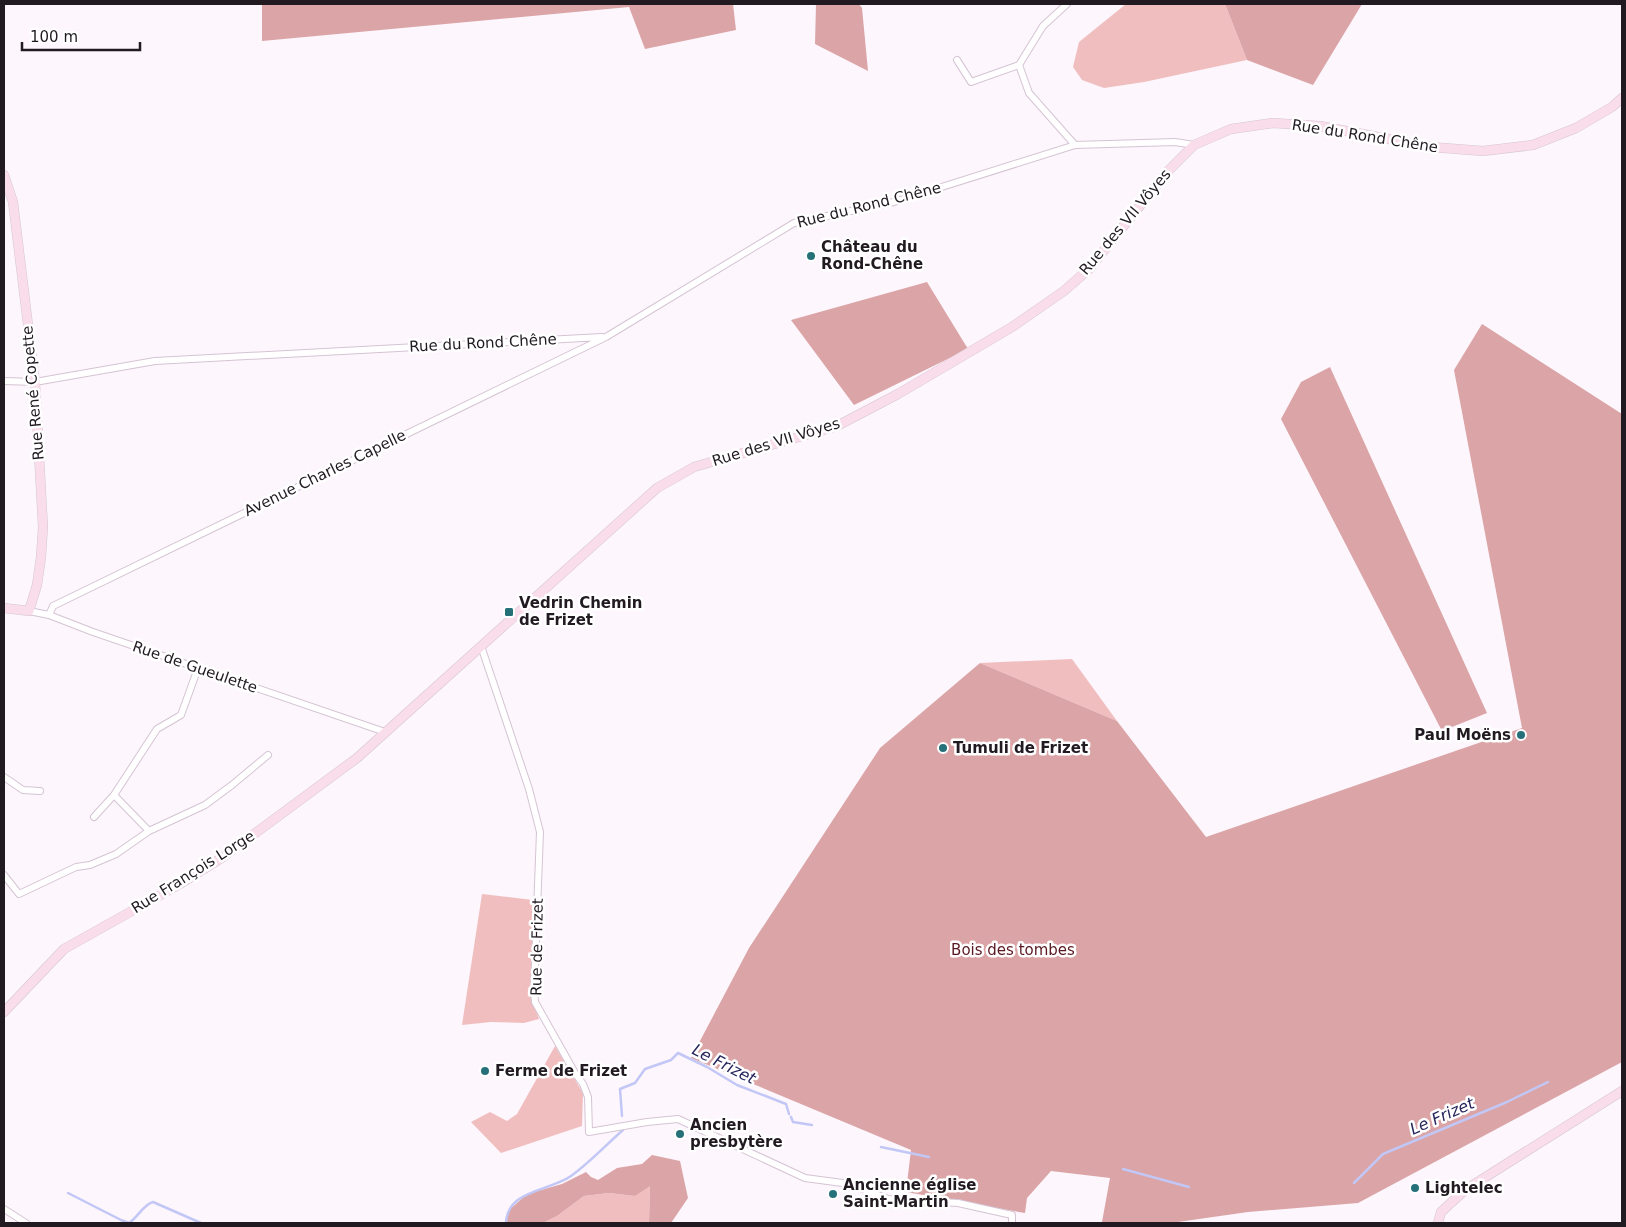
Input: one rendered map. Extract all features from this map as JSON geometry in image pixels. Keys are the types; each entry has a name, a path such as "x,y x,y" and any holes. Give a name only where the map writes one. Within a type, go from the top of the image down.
{"street":[{"path":"956,60 971,82 1019,65 1043,26 1067,4"},
{"path":"1019,65 1029,93 1075,145"},
{"name":"Rue du Rond Chêne","path":"4,381 35,382 155,361 606,337 794,223 894,202 1075,145 1175,142 1194,145 1231,129 1273,123 1320,126 1431,147 1482,152 1533,144 1576,128 1622,98"},
{"name":"Rue des VII Vôyes","path":"385,732 657,488 694,467 837,426 906,390 1012,327 1064,291 1089,269 1168,171 1194,145"},
{"name":"Rue René Copette","path":"4,175 13,202 35,382 43,527 37,585 28,611"},
{"name":"Avenue Charles Capelle","path":"49,615 53,606 606,337"},
{"name":"Rue de Gueulette","path":"4,608 49,615 93,632 385,732"},
{"name":"Rue de Frizet","path":"481,646 529,789 540,832 534,990 536,1002 574,1073 583,1084 588,1097 590,1132 647,1122 678,1120 805,1178 850,1184 888,1199 958,1202 1012,1216 1012,1223"},
{"path":"94,817 114,795 157,729 181,715 198,668"},
{"name":"Rue François Lorge","path":"4,1012 64,949 180,884 223,857 343,768 385,732"},
{"path":"4,875 20,894 76,867 90,865 116,854 149,831 205,805 268,755"},
{"path":"4,777 23,790 40,791"},
{"path":"114,795 149,831"},
{"path":"1438,1223 1441,1212 1464,1190 1622,1091"},
{"path":"4,1209 26,1223"}],"shaded area":[{"path":"1126,4 1225,4 1247,60 1144,82 1104,88 1082,80 1073,67 1079,42"},
{"path":"1072,659 1117,721 980,663"},
{"path":"482,894 533,900 531,997 539,1019 524,1023 491,1022 462,1025"},
{"path":"555,1046 583,1093 582,1126 501,1153 471,1122 490,1112 507,1121 517,1114"},
{"path":"650,1185 649,1223 543,1223 557,1216 584,1196 609,1193 635,1196"}],"green space":[{"path":"262,4 733,4 736,30 645,49 629,7 262,41"},
{"path":"816,4 859,4 862,8 868,71 815,44"},
{"path":"1225,4 1362,4 1313,85 1247,60"},
{"path":"927,282 968,349 854,405 791,320"},
{"name":"Bois des tombes","path":"1482,324 1622,414 1622,1062 1358,1203 1248,1212 1171,1223 1102,1222 1110,1178 1051,1171 1027,1198 1025,1213 906,1192 911,1150 691,1058 749,948 880,748 980,663 1117,721 1206,837 1522,728 1454,370"},
{"path":"1330,367 1487,713 1442,731 1281,419 1301,382"},
{"path":"652,1155 680,1161 688,1198 671,1223 649,1223 650,1186 635,1196 609,1193 584,1196 557,1216 543,1223 506,1223 508,1211 527,1194 562,1184 586,1172 598,1180 617,1168 642,1164"}],"waterway":[{"name":"Le Frizet","path":"622,1116 620,1089 635,1083 645,1069 671,1060 678,1053 707,1067 737,1085 786,1104 789,1114"},
{"name":"Le Frizet","path":"1354,1183 1383,1154 1507,1102 1548,1082"},
{"name":"Le Frizet","path":"791,1117 793,1122 812,1125"},
{"name":"Le Frizet","path":"506,1223 508,1212 521,1198 571,1176 623,1130"},
{"name":"Le Frizet","path":"881,1147 929,1157"},
{"name":"Le Frizet","path":"1123,1169 1189,1187"},
{"name":"Le Frizet","path":"68,1193 129,1223 147,1205 153,1202 201,1223"}],"place":[{"name":"Château du Rond-Chêne","path":"811,256"},
{"name":"Vedrin Chemin de Frizet","path":"509,612"},
{"name":"Paul Moëns","path":"1521,735"},
{"name":"Tumuli de Frizet","path":"943,748"},
{"name":"Ferme de Frizet","path":"485,1071"},
{"name":"Ancien presbytère","path":"680,1134"},
{"name":"Lightelec","path":"1415,1188"},
{"name":"Ancienne église Saint-Martin","path":"833,1194"}]}
